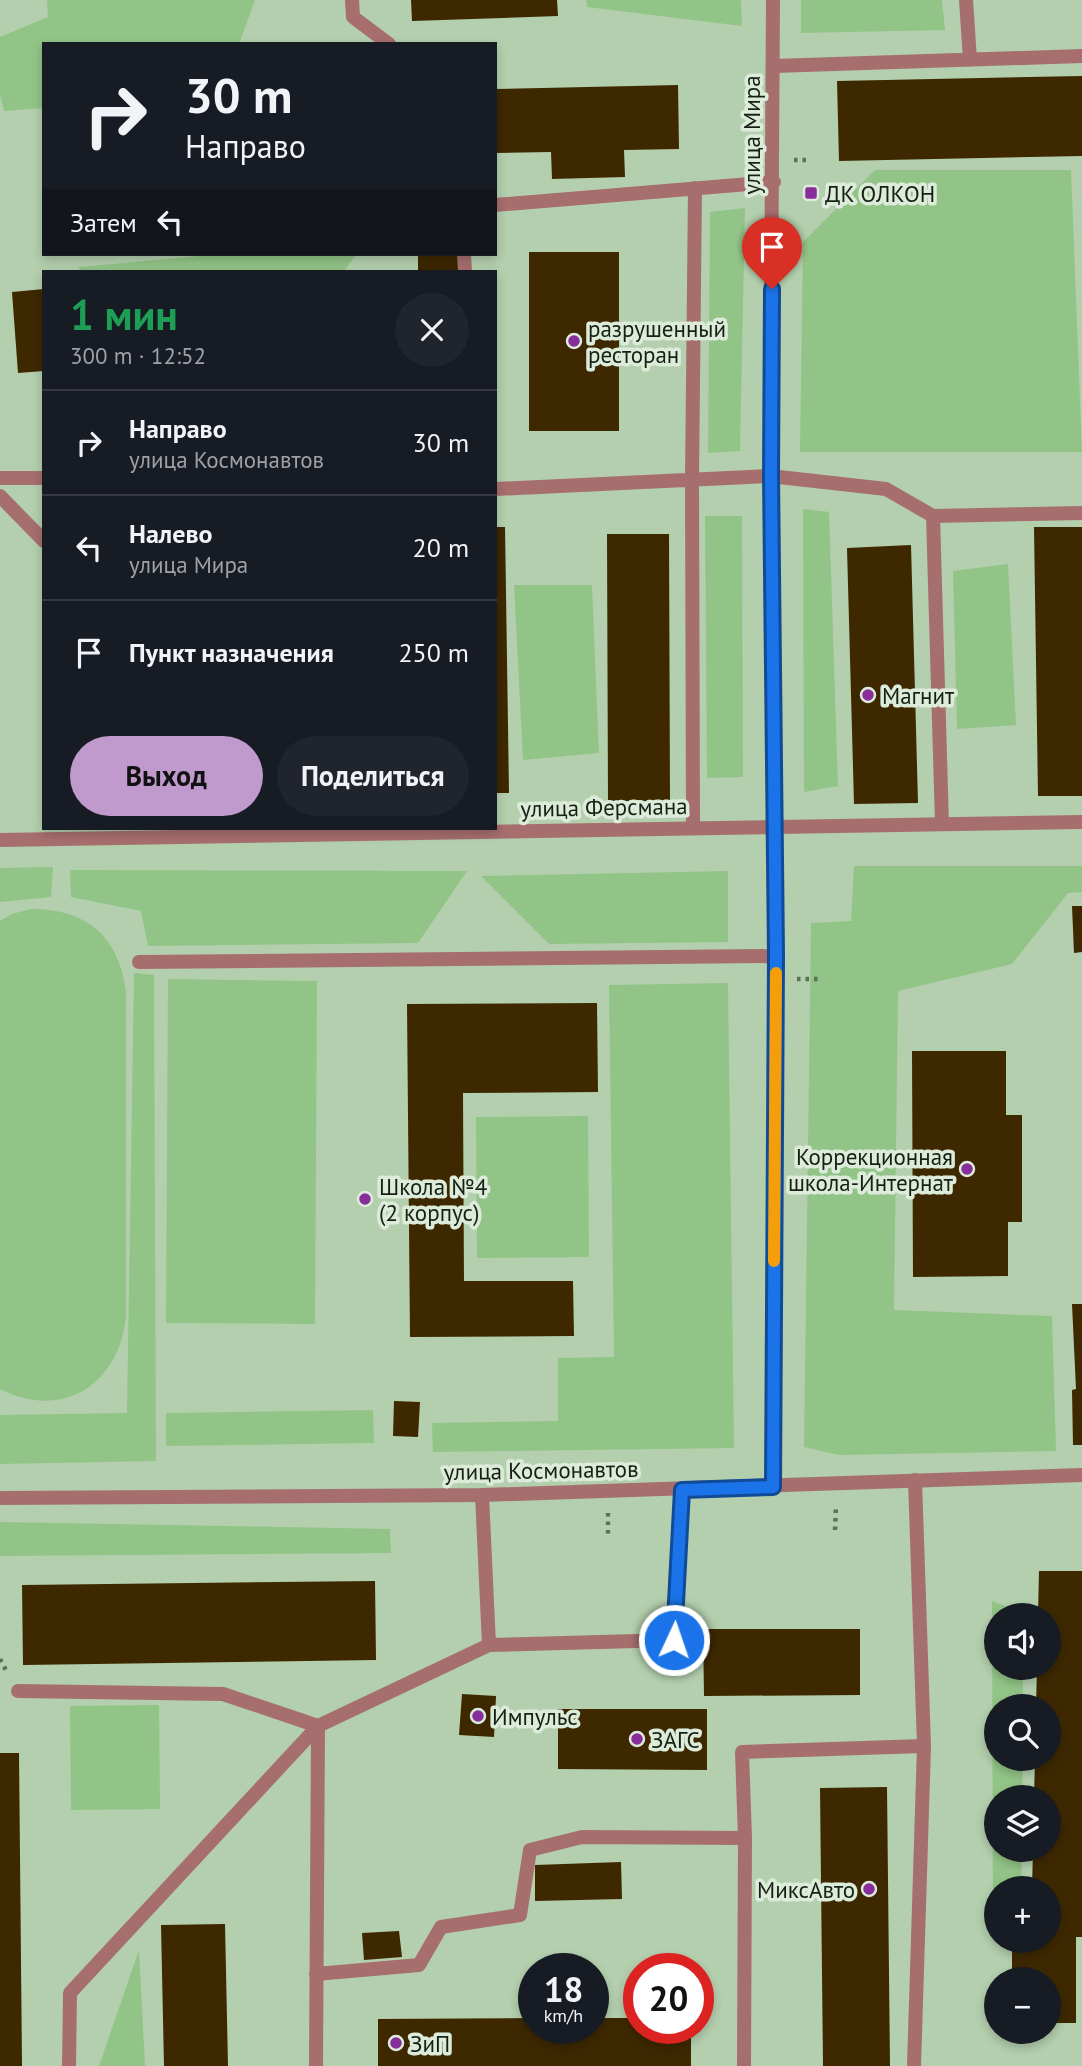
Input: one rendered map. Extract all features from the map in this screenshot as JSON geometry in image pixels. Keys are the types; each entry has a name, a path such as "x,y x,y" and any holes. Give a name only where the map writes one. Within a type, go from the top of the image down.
{"street":[{"path":"352,0 353,17 386,42"},
{"name":"улица Мира","path":"773,0 771,475 776,956 773,1487"},
{"path":"966,0 970,60"},
{"path":"774,66 1082,56"},
{"path":"497,205 774,182"},
{"path":"693,828 695,188"},
{"path":"497,489 771,475 886,489 933,516 1082,513"},
{"path":"0,478 42,478"},
{"path":"0,496 42,539"},
{"path":"933,516 942,824"},
{"name":"улица Ферсмана","path":"0,840 1082,822"},
{"path":"139,961 776,956"},
{"name":"улица Космонавтов","path":"0,1498 482,1495 1082,1475"},
{"path":"914,2066 924,1746 915,1480"},
{"path":"69,2066 70,1993 318,1726 489,1645 674,1640 682,1490"},
{"path":"482,1495 489,1645"},
{"path":"18,1690 223,1694 318,1726"},
{"path":"316,2066 318,1726"},
{"path":"744,2066 745,1838 742,1752 924,1746"},
{"path":"316,1974 419,1965 441,1927 520,1915 530,1850 582,1837 745,1838"}],"green space":[{"path":"47,0 255,0 240,42 42,42 42,108 4,111 0,95 0,37 48,17"},
{"path":"586,0 741,0 742,26 587,7"},
{"path":"801,0 942,0 945,30 801,33"},
{"path":"875,170 1071,170 1082,452 800,452 803,242"},
{"path":"745,208 740,451 708,453 710,212"},
{"path":"200,256 355,256 345,270 80,270 79,267"},
{"path":"803,509 829,512 838,786 804,792"},
{"path":"705,516 742,516 743,777 707,778"},
{"path":"1008,564 1016,725 957,729 953,571"},
{"path":"514,585 592,585 599,753 523,760"},
{"path":"854,866 1082,866 1082,892 1068,893 1012,964 898,991 894,1310 1052,1316 1056,1451 839,1455 804,1447 811,923 851,921"},
{"path":"53,867 51,897 0,902 0,868"},
{"path":"70,870 467,871 418,943 148,946 141,911 71,897"},
{"path":"728,871 728,942 549,944 481,876"},
{"path":"31,909 68,914 84,920 97,930 108,941 116,955 126,992 126,1317 121,1341 100,1378 84,1390 66,1398 45,1401 23,1398 0,1389 0,921 12,914"},
{"path":"134,973 154,975 156,1461 0,1464 0,1415 127,1413"},
{"path":"168,979 317,981 315,1324 166,1323"},
{"path":"728,983 734,1448 433,1452 432,1423 558,1421 558,1358 614,1357 609,985"},
{"path":"588,1116 589,1257 477,1258 476,1117"},
{"path":"373,1410 374,1443 166,1446 166,1413"},
{"path":"0,1522 390,1529 391,1553 0,1556"},
{"path":"992,1680 1023,1680 1023,1694 992,1694"},
{"path":"159,1705 160,1809 71,1810 70,1706"},
{"path":"993,1771 1023,1771 1022,1785 993,1785"},
{"path":"993,1862 1022,1862 1021,1876 993,1876"},
{"path":"139,1950 145,2066 99,2066"}],"building":[{"path":"411,0 557,0 558,16 412,21"},
{"path":"1082,76 1082,156 839,161 837,81"},
{"path":"678,85 679,149 624,150 625,177 552,179 551,152 497,153 497,89"},
{"name":"разрушенный ресторан","path":"529,252 619,252 619,431 529,431"},
{"path":"418,256 459,256 459,270 418,270"},
{"path":"42,289 42,371 18,373 12,292"},
{"path":"497,527 505,527 509,793 497,793"},
{"path":"1034,527 1082,527 1082,796 1038,796"},
{"path":"607,534 669,534 670,801 608,801"},
{"path":"911,545 918,803 854,804 847,548"},
{"path":"1072,906 1082,906 1082,952 1074,953"},
{"path":"597,1003 598,1092 463,1093 464,1281 573,1281 574,1336 410,1337 407,1004"},
{"name":"Коррекционная школа-Интернат","path":"912,1051 1006,1051 1006,1115 1022,1115 1022,1222 1008,1222 1008,1276 913,1277"},
{"path":"1072,1304 1082,1304 1082,1445 1073,1445 1072,1390 1076,1389"},
{"path":"394,1401 420,1402 418,1437 393,1436"},
{"path":"1039,1571 1082,1571 1082,1937 1076,1937 1076,2023 1061,2023 1061,1967 1012,1967 1012,1953 1061,1953 1061,1876 1032,1876 1033,1862 1061,1862 1061,1785 1034,1785 1035,1771 1061,1771 1061,1694 1036,1694 1037,1680 1061,1680 1061,1603 1038,1603"},
{"path":"375,1581 376,1660 23,1665 22,1585"},
{"path":"703,1629 860,1629 860,1695 704,1696"},
{"name":"Импульс","path":"462,1694 496,1696 494,1737 459,1735"},
{"path":"558,1709 707,1709 707,1770 558,1769"},
{"path":"0,1753 19,1753 22,2066 0,2066"},
{"path":"887,1787 890,2066 823,2066 820,1788"},
{"path":"621,1862 622,1899 535,1901 535,1865"},
{"path":"225,1924 228,2066 164,2066 161,1925"},
{"path":"399,1931 402,1957 364,1960 362,1933"},
{"path":"518,2018 518,2044 609,2044 609,2018 623,2018 623,2044 691,2044 691,2066 378,2066 378,2019"}],"slow traffic":[{"path":"774,1261 776,973"}],"place":[{"name":"ДК ОЛКОН","path":"811,193"},
{"name":"разрушенный ресторан","path":"574,341"},
{"name":"Магнит","path":"868,695"},
{"name":"Коррекционная школа-Интернат","path":"967,1169"},
{"name":"Школа №4 (2 корпус)","path":"365,1199"},
{"name":"Импульс","path":"478,1716"},
{"name":"ЗАГС","path":"637,1739"},
{"name":"МиксАвто","path":"869,1889"},
{"name":"ЗиП","path":"396,2043"}],"route":[{"path":"674,1640 682,1490 773,1487 776,956 771,475 772,289"}]}
